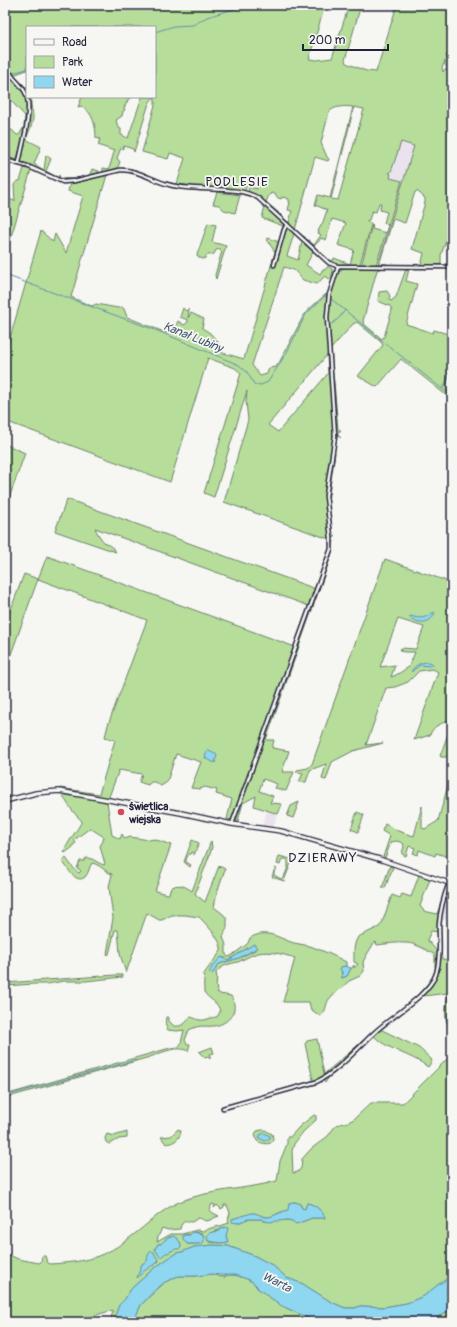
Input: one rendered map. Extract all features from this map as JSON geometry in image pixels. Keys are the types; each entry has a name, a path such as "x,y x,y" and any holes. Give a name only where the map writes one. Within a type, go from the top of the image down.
{"street":[{"path":"11,74 24,90 26,97"},
{"path":"19,163 28,118 26,98"},
{"path":"5,160 19,163 63,182 74,181 120,170 127,170 161,183 180,188 246,193 258,198 329,263 338,267 452,268"},
{"path":"274,266 287,224"},
{"path":"232,824 331,549 326,496 335,436 327,317 329,295 338,267"},
{"path":"5,802 36,793 59,791 181,813 232,824 281,831 380,859 451,883 440,917 436,975 417,998 376,1031 323,1079 223,1108"}],"shaded area":[{"path":"400,142 414,146 404,182 390,178"},
{"path":"248,177 259,181 257,190 246,186"},
{"path":"267,811 278,814 273,827 262,825"},
{"path":"450,886 452,887 452,921 449,919 438,921 441,903 445,904"}],"green space":[{"path":"5,5 325,5 309,59 317,60 332,58 349,5 361,5 345,60 346,63 366,71 376,72 397,5 452,5 452,49 449,54 446,55 450,68 448,69 445,65 445,61 442,68 443,72 445,69 452,72 448,76 451,78 452,76 452,236 448,235 441,255 441,265 419,265 422,262 424,253 412,249 425,202 425,198 417,191 415,192 405,223 393,219 380,262 381,264 378,264 414,146 401,142 391,172 389,173 391,174 390,178 402,181 388,225 384,223 387,212 380,210 381,203 379,203 376,212 372,211 369,220 366,221 371,223 371,225 360,264 358,266 339,266 330,262 331,260 333,261 334,258 350,264 354,250 338,245 346,223 332,219 326,240 321,238 314,246 322,254 306,241 307,239 314,245 321,235 318,231 327,210 315,205 318,195 330,198 353,107 337,108 329,112 321,143 329,159 328,161 315,157 295,230 280,216 280,214 289,223 292,211 288,210 290,202 289,199 282,197 281,199 278,198 275,194 271,193 269,195 266,202 279,213 277,214 259,197 248,192 249,187 257,189 259,181 248,177 245,192 190,188 165,183 177,184 185,158 170,153 168,159 142,152 155,105 154,98 156,98 156,26 26,26 26,70 13,75 11,72 5,35","holes":["354,107 364,109 338,200 331,199"]},
{"path":"8,60 11,76 24,92 28,105 20,151 17,160 10,158 10,154 7,149 5,149 5,124 8,130 12,130 19,135 24,127 25,116 5,96 5,61"},
{"path":"14,76 26,87 26,93"},
{"path":"28,98 32,98 31,107 33,120 27,137 25,137 28,121"},
{"path":"82,98 129,98 122,116 116,120 118,127 121,129 121,135 128,138 142,98 153,98 149,103 134,152 133,149 124,146 123,149 121,148 117,158 120,162 117,169 103,173 103,168 109,169 115,149 114,151 98,145 100,139 96,138 91,115 85,108 81,106 78,107"},
{"path":"25,138 41,147 34,164 44,170 46,155 51,159 46,171 58,178 59,175 60,178 72,179 89,176 92,169 99,171 99,174 74,180 64,181 21,162"},
{"path":"24,168 31,170 5,257 5,198 15,201 14,185 17,181 20,181"},
{"path":"107,175 71,297 92,306 96,304 118,308 122,307 127,317 164,332 173,333 178,321 184,325 188,322 188,320 180,317 183,308 186,311 188,309 188,318 191,313 204,319 202,328 210,333 218,342 217,346 220,352 244,359 275,252 267,240 268,238 279,242 283,226 262,218 265,206 294,234 287,256 298,260 302,242 313,252 306,265 320,274 323,269 325,270 328,266 333,270 331,280 325,276 317,284 303,280 294,270 284,267 252,365 260,376 267,374 269,368 276,367 279,363 305,313 326,294 329,303 338,271 344,268 384,268 377,270 363,321 364,324 382,339 384,337 392,310 390,306 378,301 379,292 387,291 390,296 389,300 391,301 396,297 406,269 409,269 406,281 417,284 406,324 433,333 434,330 452,335 452,365 446,387 452,396 452,400 401,359 377,387 358,376 383,345 357,322 353,324 330,350 334,438 326,489 329,539 224,502 248,420 246,402 247,391 214,497 204,493 241,373 235,368 208,358 170,482 5,421 5,355 41,231 53,242 55,234 66,253 83,196 68,191 70,184","holes":["327,355 328,373 278,432 268,425"]},
{"path":"217,192 240,195 235,213 224,210 219,205 213,204"},
{"path":"208,223 216,225 212,242 226,246 216,279 215,275 222,251 220,249 216,250 214,254 207,255 203,259 197,255"},
{"path":"373,225 372,229 386,233 376,265 363,266 362,263"},
{"path":"331,363 338,430 341,430 337,434 341,438 336,434"},
{"path":"5,444 25,453 7,504 5,503"},
{"path":"335,453 328,501 333,536 336,536 334,538 332,536 327,496 333,454"},
{"path":"67,499 316,589 330,545 334,541 331,556 266,740 274,740 272,748 289,751 282,772 294,772 286,791 275,788 277,784 263,779 259,791 273,796 270,803 282,804 278,814 254,806 256,796 243,803 238,821 227,819 232,799 216,794 217,790 205,787 200,789 191,788 201,762 176,754 167,782 161,786 155,782 151,782 148,785 139,782 142,774 119,770 107,802 112,835 120,839 122,834 125,839 130,837 149,840 154,839 171,845 155,891 167,894 169,894 170,889 178,885 184,886 192,891 211,841 212,847 210,854 195,894 205,902 219,866 225,869 214,907 227,919 227,927 223,937 226,945 226,955 228,957 231,956 246,945 250,938 256,935 267,934 294,943 310,946 346,962 346,966 341,967 342,978 347,976 354,965 354,968 358,964 354,962 356,940 358,937 379,927 382,923 392,895 400,898 402,894 411,897 419,875 430,879 420,906 424,911 437,914 441,903 438,919 438,932 431,931 427,940 437,951 441,952 443,959 452,961 452,1029 447,1022 446,1017 448,993 423,996 417,1000 415,998 432,979 436,968 434,954 417,945 410,943 392,943 377,945 376,942 374,943 363,962 364,971 360,976 349,981 329,999 324,1012 320,1016 311,1010 309,1002 283,1002 295,958 263,952 226,965 216,972 217,992 231,996 234,1011 232,1016 219,1025 199,1026 189,1030 185,1040 187,1044 190,1044 188,1051 184,1049 169,1050 150,1057 5,1098 5,1095 170,1048 179,1047 184,1030 168,1030 166,1027 166,1017 168,1017 169,1021 174,1026 179,1026 184,1024 190,1017 204,1020 217,1017 220,1012 216,1003 204,992 205,976 203,975 221,951 221,947 217,938 199,917 172,915 159,920 147,913 126,973 120,954 118,930 115,930 109,954 107,954 113,918 109,887 112,874 92,863 85,877 78,879 62,861 66,858 79,873 81,871 77,868 80,861 84,861 86,858 104,865 105,864 100,846 104,837 90,828 74,840 76,843 73,847 65,853 64,852 82,821 69,806 60,788 99,794 115,740 105,737 108,725 147,620 38,579 47,556 295,647 309,606 95,528 105,543 116,552 55,531","holes":["254,944 255,950 239,958 219,964 212,974 212,967 223,957 228,960"]},
{"path":"385,559 452,583 452,720 441,723 433,729 430,735 414,740 438,672 433,669 419,671 408,682 395,687 386,688 366,745 383,743 353,751 332,762 326,780 322,779 326,764 310,770 306,782 299,782 303,773 296,772 297,770 308,768 312,764","holes":["398,619 424,627 416,649 401,648 400,651 415,652 409,667 391,677 395,665 380,667"]},
{"path":"24,574 38,579 10,657 5,654 5,625"},
{"path":"452,723 452,757 441,757 440,756"},
{"path":"452,771 452,858 436,853 435,856 419,850 418,855 413,853 415,848 409,846 406,856 402,854 404,846 403,843 397,841 391,842 385,858 383,857 390,836 382,831 385,824 398,831 414,836 422,806 422,828 425,829 438,821"},
{"path":"299,802 293,818 287,816 291,806"},
{"path":"357,812 364,815 358,832 351,829"},
{"path":"192,840 199,843 194,855 194,852 189,854 187,858 186,862 191,865 190,867 184,862"},
{"path":"279,856 295,860 291,863 284,881 272,877 275,868 277,869 274,872 274,875 281,879 284,877 288,867 288,861 286,859 282,859 280,865 277,864"},
{"path":"390,866 393,867 385,888 382,888"},
{"path":"122,975 123,977 5,986 5,983"},
{"path":"378,1028 419,1048 432,1061 428,1067 384,1044 372,1034"},
{"path":"317,1039 324,1074 364,1040 367,1041 331,1074 325,1083 323,1080 314,1084 305,1044 307,1041"},
{"path":"212,1047 214,1053 210,1054 210,1059 208,1057 205,1058 199,1052"},
{"path":"452,1054 452,1276 424,1296 407,1303 384,1307 360,1306 355,1308 345,1308 331,1302 303,1284 287,1278 272,1265 255,1256 228,1246 213,1245 194,1247 176,1253 153,1269 131,1289 119,1305 113,1322 110,1322 113,1310 73,1322 5,1322 5,1253 18,1259 39,1263 41,1262 42,1256 45,1256 47,1262 50,1264 94,1258 113,1249 160,1213 179,1202 203,1194 277,1181 280,1161 287,1144 287,1137 290,1137 300,1126 314,1115 316,1116 316,1120 303,1132 294,1144 292,1151 293,1173 298,1172 301,1168 302,1159 311,1149 328,1136 336,1125 354,1119 371,1103 403,1103","holes":["295,1202 300,1204 302,1208 305,1209 307,1203 312,1205 318,1208 325,1218 312,1218 299,1223 286,1220 263,1221 261,1219 246,1219 241,1222 232,1219 254,1213 265,1217 271,1217 289,1210 289,1203","212,1204 215,1205 214,1208 217,1205 221,1209 224,1205 227,1205 230,1213 228,1220 229,1223 204,1231 197,1230 182,1234 171,1234 157,1242 162,1228 168,1230 180,1229 181,1225 185,1221 192,1222 198,1218 207,1221 219,1216 210,1210","221,1228 227,1228 226,1236 228,1242 209,1242 207,1239 210,1235 214,1231 220,1230","195,1232 202,1233 204,1236 199,1244 187,1244 185,1241 185,1234 190,1235","169,1237 175,1237 181,1243 171,1251 159,1254 155,1249 158,1244 161,1244","156,1257 159,1261 154,1265 151,1265 138,1276 142,1264"]},
{"path":"178,1129 181,1131 178,1138 172,1143 166,1144 161,1137 171,1136"},
{"path":"262,1130 272,1134 273,1138 271,1143 266,1144 257,1141 255,1134 257,1131"},
{"path":"127,1132 127,1138 119,1139 109,1144 106,1142 105,1138 107,1134 114,1136"},
{"path":"212,1274 221,1277 224,1276 224,1278 226,1275 235,1275 247,1279 254,1283 257,1288 264,1292 269,1298 273,1298 274,1301 285,1306 286,1308 317,1322 133,1322 141,1305 165,1282 178,1276"},
{"path":"452,1309 452,1313 442,1320 437,1322 429,1322"}],"water":[{"path":"434,612 433,617 430,620 424,622 416,621 409,617 422,618"},
{"path":"430,662 434,665 420,665 411,672 419,664"},
{"path":"207,750 217,755 215,763 205,758"},
{"path":"254,944 257,948 239,958 219,964 212,974 209,973 221,957 228,960"},
{"path":"346,966 351,968 347,976 342,978 342,972 340,969 341,967"},
{"path":"264,1133 270,1136 270,1138 265,1141 259,1138 260,1135"},
{"path":"289,1203 299,1203 302,1208 305,1209 307,1203 318,1208 325,1218 312,1218 296,1224 288,1220 268,1222 261,1219 248,1219 237,1223 232,1222 232,1219 251,1213 266,1217 272,1216 288,1210"},
{"path":"225,1227 228,1228 226,1236 228,1242 221,1243 208,1241 207,1237 209,1233 219,1231"},
{"path":"192,1232 203,1234 203,1243 187,1244 183,1239 183,1235 190,1235"},
{"path":"173,1236 179,1240 181,1247 160,1257 155,1249 158,1244 161,1244 166,1239"},
{"name":"Warta","path":"213,1245 228,1246 255,1256 272,1265 287,1278 303,1284 331,1302 345,1308 355,1308 360,1306 384,1307 407,1303 424,1296 452,1276 452,1309 429,1322 317,1322 280,1305 278,1302 274,1301 258,1289 257,1286 250,1280 235,1275 212,1274 178,1276 165,1282 141,1305 133,1322 113,1322 119,1305 131,1289 153,1269 176,1253 194,1247"},
{"path":"151,1251 154,1252 156,1257 159,1259 158,1261 137,1278 142,1264 147,1261 148,1255"}],"waterway":[{"path":"156,32 174,26 193,25 207,17 247,5"},
{"path":"12,73 26,69"},
{"path":"5,75 9,74"},
{"path":"28,165 44,172"},
{"path":"119,168 132,169"},
{"path":"103,172 116,169"},
{"path":"139,172 143,173"},
{"path":"84,177 98,173"},
{"path":"76,179 81,178"},
{"path":"208,188 215,188"},
{"path":"218,188 224,189"},
{"path":"307,240 318,250"},
{"path":"325,256 328,259"},
{"path":"338,273 342,270"},
{"name":"Kanał Lubiny","path":"5,275 158,331 239,365 247,372 254,384 261,385 268,382 287,352 306,314 325,296 327,296"},
{"name":"Kanał Lubiny","path":"330,298 452,397"},
{"path":"332,324 345,310"},
{"path":"443,388 452,362"},
{"path":"333,423 333,440"},
{"path":"325,492 331,453"},
{"path":"330,482 333,462"},
{"path":"328,500 329,486"},
{"path":"328,503 331,520"},
{"path":"325,507 327,520"},
{"path":"331,524 333,536"},
{"path":"5,1096 136,1060"}],"place":[{"name":"świetlica wiejska","path":"121,812"}],"district":[{"name":"PODLESIE","path":"237,181"},
{"name":"DZIERAWY","path":"323,857"}]}
